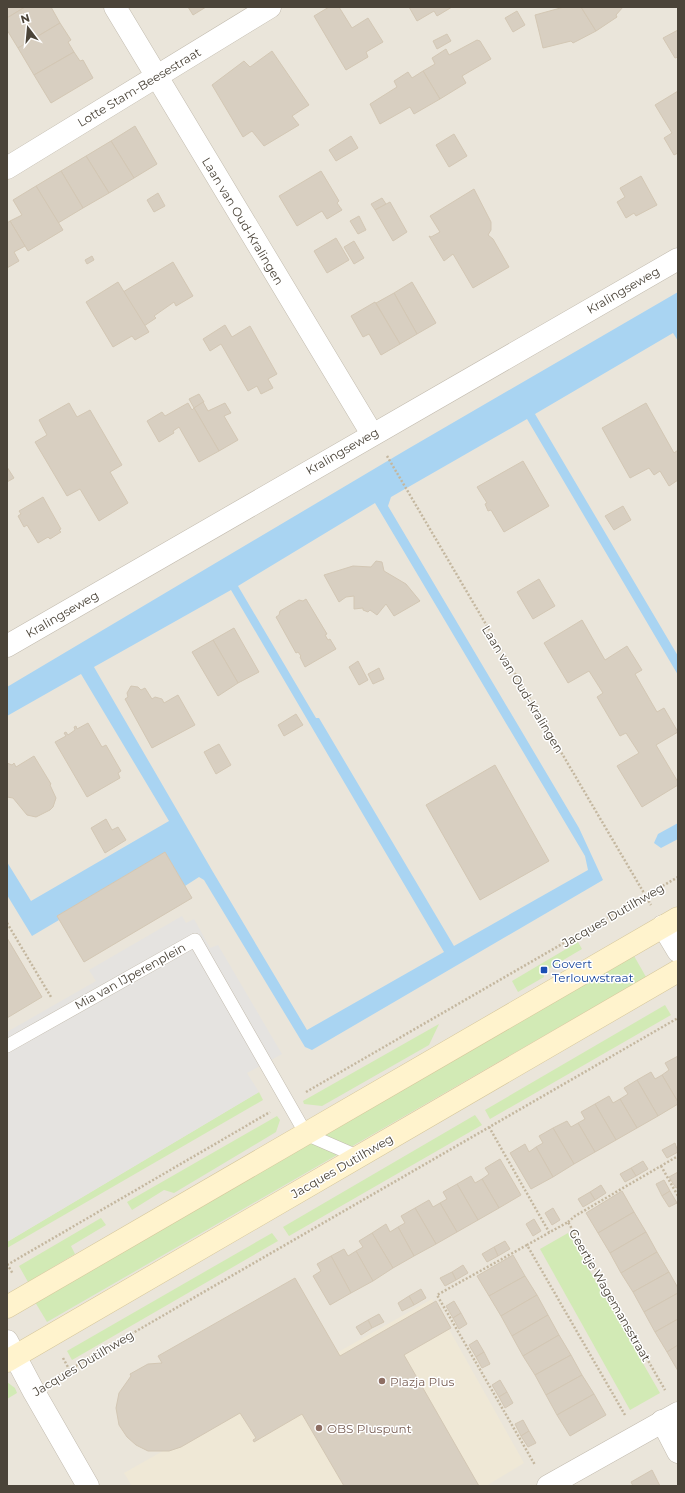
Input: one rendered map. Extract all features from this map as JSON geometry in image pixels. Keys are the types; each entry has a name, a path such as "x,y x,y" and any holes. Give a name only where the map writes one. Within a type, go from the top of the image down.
{"main road":[{"path":"7,1308 671,922"},
{"name":"Jacques Dutilhweg","path":"10,1353 359,1157 678,971"}],"street":[{"name":"Laan van Oud-Kralingen","path":"115,7 372,434"},
{"name":"Lotte Stam-Beesestraat","path":"7,168 270,7"},
{"name":"Kralingseweg","path":"7,646 372,434 678,259"},
{"path":"671,922 678,951"},
{"path":"10,1353 88,1486"},
{"path":"548,1486 670,1417 678,1452"}],"lane":[{"name":"Mia van IJperenplein","path":"7,1046 195,940 288,1102"},
{"path":"288,1102 306,1134 359,1157"}],"path":[{"name":"Laan van Oud-Kralingen","path":"385,452 408,494 645,896 671,922"},
{"name":"Jacques Dutilhweg","path":"7,1265 678,877"},
{"path":"7,923 62,1014"},
{"name":"Jacques Dutilhweg","path":"34,1392 76,1365 678,1018"},
{"path":"489,1127 549,1232"},
{"path":"568,1222 575,1216 678,1156"},
{"path":"661,1166 678,1196"},
{"name":"Geertje Wagemansstraat","path":"536,1466 437,1295 568,1222 666,1392"},
{"path":"527,1245 637,1436"}],"shaded area":[{"path":"7,7 678,7 678,1486 7,1486"},
{"path":"182,916 186,923 194,919 210,948 218,945 282,1054 247,1073 259,1092 7,1242 7,1032 96,981 89,970"},
{"name":"Plazja Plus","path":"432,1299 524,1463 486,1486 132,1486 124,1473"}],"green space":[{"path":"578,942 582,949 543,972 544,977 518,992 512,981"},
{"path":"633,954 646,977 47,1322 35,1302"},
{"path":"665,1005 671,1015 490,1119 485,1110"},
{"path":"439,1024 429,1045 322,1106 304,1104 303,1101"},
{"path":"259,1092 263,1100 7,1248 7,1242"},
{"path":"475,1115 482,1125 289,1236 283,1227"},
{"path":"277,1116 280,1120 276,1132 174,1193 164,1190 132,1210 127,1202"},
{"path":"101,1218 106,1225 71,1246 75,1254 28,1282 19,1266"},
{"path":"272,1233 278,1241 72,1360 67,1351"},
{"path":"568,1233 660,1393 630,1410 540,1249"},
{"path":"7,1382 15,1388 17,1393 7,1399"}],"water":[{"path":"678,292 678,341 673,333 535,414 678,656 678,675 527,419 391,497 388,506 579,828 603,880 312,1050 305,1047 204,880 199,877 185,886 165,852 57,916 59,920 32,936 7,895 7,862 31,901 169,821 81,674 7,716 7,687 406,450","holes":["375,503 585,856 588,870 454,946 319,718 316,718 238,586","231,590 444,952 307,1030 94,667"]},
{"path":"678,823 678,839 661,848 654,843 658,834"}],"building":[{"path":"7,7 25,7 7,18"},
{"path":"25,7 51,7 60,23 18,48 7,30 7,18"},
{"path":"188,7 206,7 193,15"},
{"path":"329,7 339,7 352,28 368,18 383,42 366,52 368,57 346,70 314,16"},
{"path":"409,7 452,7 437,16 434,11 417,21"},
{"path":"564,7 581,7 596,31 573,43 571,41 543,48 535,15"},
{"path":"581,7 623,7 616,15 617,17 596,31"},
{"path":"517,11 525,25 513,32 505,18"},
{"path":"60,23 71,40 68,42 74,52 34,75 18,48"},
{"path":"678,30 678,57 675,58 663,38"},
{"path":"447,34 451,41 437,49 433,41"},
{"path":"477,40 480,41 491,59 462,76 466,83 440,99 423,71 435,64 432,58 446,49 449,55"},
{"path":"272,51 309,105 292,116 299,125 264,146 252,131 243,137 212,85 244,61 250,67"},
{"path":"74,52 80,61 83,60 93,78 51,103 34,75"},
{"path":"423,71 440,99 414,114 410,107 380,124 370,104 397,87 394,81 408,72 412,78"},
{"path":"678,91 678,153 674,155 664,138 672,133 655,105"},
{"path":"135,126 157,164 134,178 111,141"},
{"path":"454,134 467,156 449,167 436,145"},
{"path":"351,136 358,148 336,161 329,150"},
{"path":"111,141 134,178 109,193 86,156"},
{"path":"86,156 109,193 83,208 61,171"},
{"path":"61,171 83,208 58,223 36,186"},
{"path":"321,171 339,201 337,203 342,210 327,219 322,211 297,226 279,196"},
{"path":"641,176 657,205 636,216 634,213 626,218 617,202 625,197 620,188"},
{"path":"36,186 63,230 28,251 10,221 22,215 13,200"},
{"path":"474,189 491,222 491,230 488,235 493,239 509,267 473,288 453,254 444,261 429,236 431,237 440,232 430,216"},
{"path":"158,193 165,206 154,212 147,200"},
{"path":"382,198 386,204 375,210 371,204"},
{"path":"390,202 407,232 393,241 375,210"},
{"path":"359,216 366,230 358,234 350,221"},
{"path":"10,221 25,246 14,252 19,261 7,268 7,223"},
{"path":"336,238 349,260 327,273 314,251"},
{"path":"354,241 364,258 354,264 344,247"},
{"path":"92,256 94,260 87,264 85,260"},
{"path":"173,262 193,296 176,306 174,302 154,316 156,318 144,326 123,292"},
{"path":"118,282 149,332 135,340 132,336 113,347 86,302"},
{"path":"412,282 436,323 417,334 394,293"},
{"path":"394,293 417,334 400,344 376,303"},
{"path":"375,302 400,344 381,355 369,334 363,337 351,316"},
{"path":"225,325 232,337 250,326 277,374 268,379 273,388 261,394 257,386 248,391 221,344 210,351 203,339"},
{"path":"199,394 204,402 194,408 189,399"},
{"path":"203,402 208,411 225,403 231,413 224,416 238,440 219,451 194,408"},
{"path":"69,403 77,417 90,410 122,465 110,472 128,503 99,521 80,489 67,496 35,442 47,435 39,420"},
{"path":"188,403 192,410 194,408 219,451 199,462 179,427 173,431 174,433 159,442 147,421 162,412 165,416"},
{"path":"646,403 674,453 678,450 678,480 669,486 660,471 654,475 649,468 630,478 602,428"},
{"path":"523,461 549,506 504,532 491,510 488,511 485,504 487,503 477,487"},
{"path":"7,467 14,478 7,482"},
{"path":"43,497 61,529 59,530 61,532 50,539 48,537 38,543 27,525 24,527 18,516 21,514 19,511"},
{"path":"623,506 631,520 614,530 605,516"},
{"path":"376,561 382,562 384,571 406,584 420,601 394,616 386,604 377,615 370,610 368,612 363,610 363,608 354,609 354,596 346,597 339,602 324,575 353,566 371,567"},
{"path":"539,579 555,606 533,619 517,592"},
{"path":"306,599 327,634 325,635 328,640 330,639 336,649 305,667 300,657 301,656 298,652 296,653 276,617 279,615 280,611 299,600 303,601"},
{"path":"582,620 605,660 627,646 642,670 635,674 657,712 664,708 678,732 656,745 678,782 678,785 642,807 617,766 639,753 626,733 620,736 597,697 603,693 589,671 568,683 544,643"},
{"path":"234,628 259,672 238,683 213,640"},
{"path":"213,640 238,683 218,696 192,652"},
{"path":"358,661 368,680 359,685 349,667"},
{"path":"379,668 384,679 373,684 368,674"},
{"path":"131,686 138,687 141,690 145,688 152,699 155,697 162,699 164,703 178,695 195,725 152,748 125,699 128,697 127,693"},
{"path":"296,714 303,725 284,736 278,725"},
{"path":"88,723 102,747 106,745 121,771 118,773 120,778 87,797 55,742 66,736 64,733 66,732 68,735 75,730 74,727 76,726 77,729"},
{"path":"219,744 231,765 216,774 204,752"},
{"path":"34,756 51,784 50,785 56,798 53,807 50,810 36,817 27,815 13,798 7,797 7,763 12,765 14,763 16,767"},
{"path":"495,765 549,861 480,900 426,805"},
{"path":"106,819 112,830 118,827 126,840 105,853 91,828"},
{"path":"165,852 192,898 84,962 57,916"},
{"path":"7,938 42,997 7,1018"},
{"path":"678,1056 678,1102 662,1075 669,1070 665,1063"},
{"path":"651,1072 655,1079 662,1075 678,1102 678,1104 658,1116 637,1080"},
{"path":"637,1080 658,1116 637,1128 620,1099 628,1094 624,1088"},
{"path":"609,1096 613,1103 620,1099 637,1128 616,1140 595,1104"},
{"path":"595,1104 616,1140 595,1152 578,1123 585,1119 581,1112"},
{"path":"567,1121 571,1127 578,1123 595,1152 574,1164 553,1128"},
{"path":"553,1128 574,1164 553,1177 536,1147 543,1143 539,1136"},
{"path":"675,1143 678,1152 667,1158 662,1150"},
{"path":"525,1144 529,1152 536,1147 553,1177 531,1189 510,1153"},
{"path":"500,1159 521,1195 499,1208 482,1179 489,1174 485,1168"},
{"path":"643,1161 648,1169 636,1176 631,1168"},
{"path":"631,1168 636,1176 625,1182 620,1174"},
{"path":"678,1172 678,1187 676,1188 669,1177"},
{"path":"471,1176 475,1183 482,1179 499,1208 478,1220 457,1184"},
{"path":"664,1180 670,1191 662,1196 656,1184"},
{"path":"457,1184 478,1220 457,1232 440,1203 447,1199 443,1192"},
{"path":"601,1185 606,1193 595,1200 590,1192"},
{"path":"622,1191 634,1212 598,1233 586,1213"},
{"path":"670,1191 677,1203 669,1207 662,1196"},
{"path":"590,1192 595,1200 583,1207 578,1199"},
{"path":"429,1200 433,1207 440,1203 457,1232 436,1244 415,1208"},
{"path":"415,1208 436,1244 414,1256 398,1227 405,1223 401,1216"},
{"path":"553,1208 560,1220 552,1225 545,1213"},
{"path":"634,1212 646,1232 610,1253 598,1233"},
{"path":"534,1219 541,1231 533,1236 526,1224"},
{"path":"386,1224 390,1232 398,1227 414,1256 393,1268 372,1233"},
{"path":"646,1232 657,1252 621,1273 610,1253"},
{"path":"372,1233 393,1268 373,1281 356,1251 363,1247 359,1241"},
{"path":"505,1241 510,1249 498,1256 494,1247"},
{"path":"494,1247 498,1256 487,1262 482,1254"},
{"path":"344,1249 348,1256 356,1251 373,1281 351,1293 331,1256"},
{"path":"657,1252 669,1272 633,1292 621,1273"},
{"path":"513,1255 525,1276 489,1296 477,1276"},
{"path":"331,1256 351,1293 330,1305 313,1276 321,1271 317,1264"},
{"path":"463,1265 468,1273 456,1280 452,1272"},
{"path":"452,1272 456,1280 445,1286 440,1278"},
{"path":"669,1272 678,1288 678,1293 644,1312 633,1292"},
{"path":"525,1276 537,1295 501,1316 489,1296"},
{"path":"295,1278 340,1356 436,1301 451,1328 404,1355 479,1486 344,1486 302,1414 254,1442 253,1440 256,1438 240,1413 181,1447 169,1451 148,1451 136,1445 127,1437 119,1425 116,1408 119,1393 131,1376 130,1374 148,1364 162,1363 158,1356"},
{"path":"421,1289 426,1298 414,1305 409,1296"},
{"path":"678,1293 678,1319 655,1332 644,1312"},
{"path":"537,1295 548,1315 512,1336 501,1316"},
{"path":"409,1296 414,1305 402,1311 398,1303"},
{"path":"454,1301 461,1313 453,1318 446,1306"},
{"path":"461,1313 467,1324 459,1329 453,1318"},
{"path":"379,1314 384,1322 372,1328 368,1320"},
{"path":"548,1315 559,1335 523,1356 512,1336"},
{"path":"678,1319 678,1345 667,1352 655,1332"},
{"path":"368,1320 372,1328 361,1335 356,1327"},
{"path":"559,1335 571,1355 535,1375 523,1356"},
{"path":"477,1340 484,1352 476,1357 469,1345"},
{"path":"678,1345 678,1371 667,1352"},
{"path":"484,1352 490,1364 482,1368 476,1357"},
{"path":"571,1355 582,1375 546,1395 535,1375"},
{"path":"582,1375 594,1394 557,1415 546,1395"},
{"path":"500,1380 507,1392 499,1397 492,1385"},
{"path":"507,1392 513,1403 505,1408 499,1397"},
{"path":"594,1394 606,1415 570,1436 557,1415"},
{"path":"523,1420 529,1431 521,1436 515,1424"},
{"path":"529,1431 536,1443 528,1447 521,1436"},
{"path":"652,1470 660,1486 633,1486 631,1482"}],"place":[{"name":"Govert Terlouwstraat","path":"544,970"},
{"name":"Plazja Plus","path":"382,1381"},
{"name":"OBS Pluspunt","path":"319,1428"}]}
